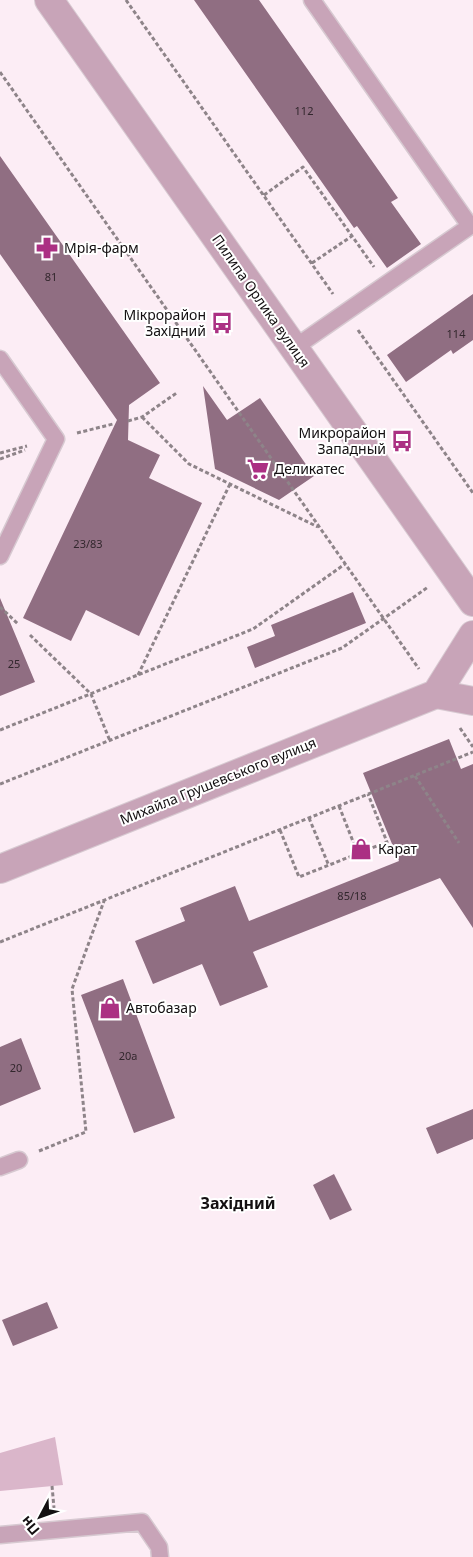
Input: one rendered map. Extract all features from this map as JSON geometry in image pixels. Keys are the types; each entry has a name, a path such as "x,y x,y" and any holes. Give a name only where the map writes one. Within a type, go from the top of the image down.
{"street":[{"name":"Пилипа Орлика вулиця","path":"49,0 473,602"},
{"path":"473,635 436,694 473,701"},
{"name":"Михайла Грушевського вулиця","path":"0,869 436,694"}],"lane":[{"path":"294,348 470,226 468,216 312,0"},
{"path":"0,359 56,439 0,556"},
{"path":"0,1167 19,1160"},
{"path":"0,1535 142,1522 159,1546 160,1557"}],"path":[{"path":"126,0 472,490"},
{"path":"1,74 419,669"},
{"path":"264,195 303,167 386,284"},
{"path":"312,263 352,236"},
{"path":"128,421 142,418 178,392"},
{"path":"142,418 189,464 320,527"},
{"path":"56,439 113,424"},
{"path":"138,675 230,484"},
{"path":"0,730 253,629 345,564"},
{"path":"0,784 342,648 428,587"},
{"path":"0,607 18,624"},
{"path":"30,635 91,694 110,741"},
{"path":"458,726 473,747"},
{"path":"0,942 473,752"},
{"path":"415,776 459,843"},
{"path":"280,830 299,877 329,866 387,842 368,794"},
{"path":"339,806 358,854"},
{"path":"309,818 329,866"},
{"path":"19,1160 86,1132 72,989 105,900"}],"shaded area":[{"path":"55,1437 63,1485 0,1491 0,1453"}],"building":[{"path":"194,0 259,0 398,198 391,202 421,244 387,268 357,226 354,228"},
{"path":"0,156 160,383 129,405 128,440 160,455 149,478 202,503 139,636 86,610 71,641 23,618 117,420 0,254"},
{"path":"473,294 473,340 453,354 451,350 406,382 387,355"},
{"path":"203,386 227,420 260,398 314,476 279,500 215,469"},
{"path":"353,592 366,623 255,668 247,647 275,636 271,625"},
{"path":"0,598 35,682 0,696"},
{"path":"449,739 461,769 473,764 473,928 440,878 253,952 268,987 220,1006 202,964 153,984 135,941 185,921 180,908 235,886 249,921 399,861 363,773"},
{"path":"123,979 175,1118 134,1133 81,995"},
{"path":"21,1038 41,1089 0,1106 0,1047"},
{"path":"473,1109 473,1139 437,1154 426,1128"},
{"path":"334,1174 352,1210 330,1220 313,1185"},
{"path":"47,1302 58,1328 13,1346 2,1320"}],"place":[{"name":"Мрія-фарм","path":"47,248"},
{"name":"Мікрорайон Західний","path":"222,323"},
{"name":"Микрорайон Западный","path":"402,441"},
{"name":"Деликатес","path":"258,469"},
{"name":"Карат","path":"361,849"},
{"name":"Автобазар","path":"110,1008"}],"district":[{"name":"Західний","path":"238,1203"}]}
